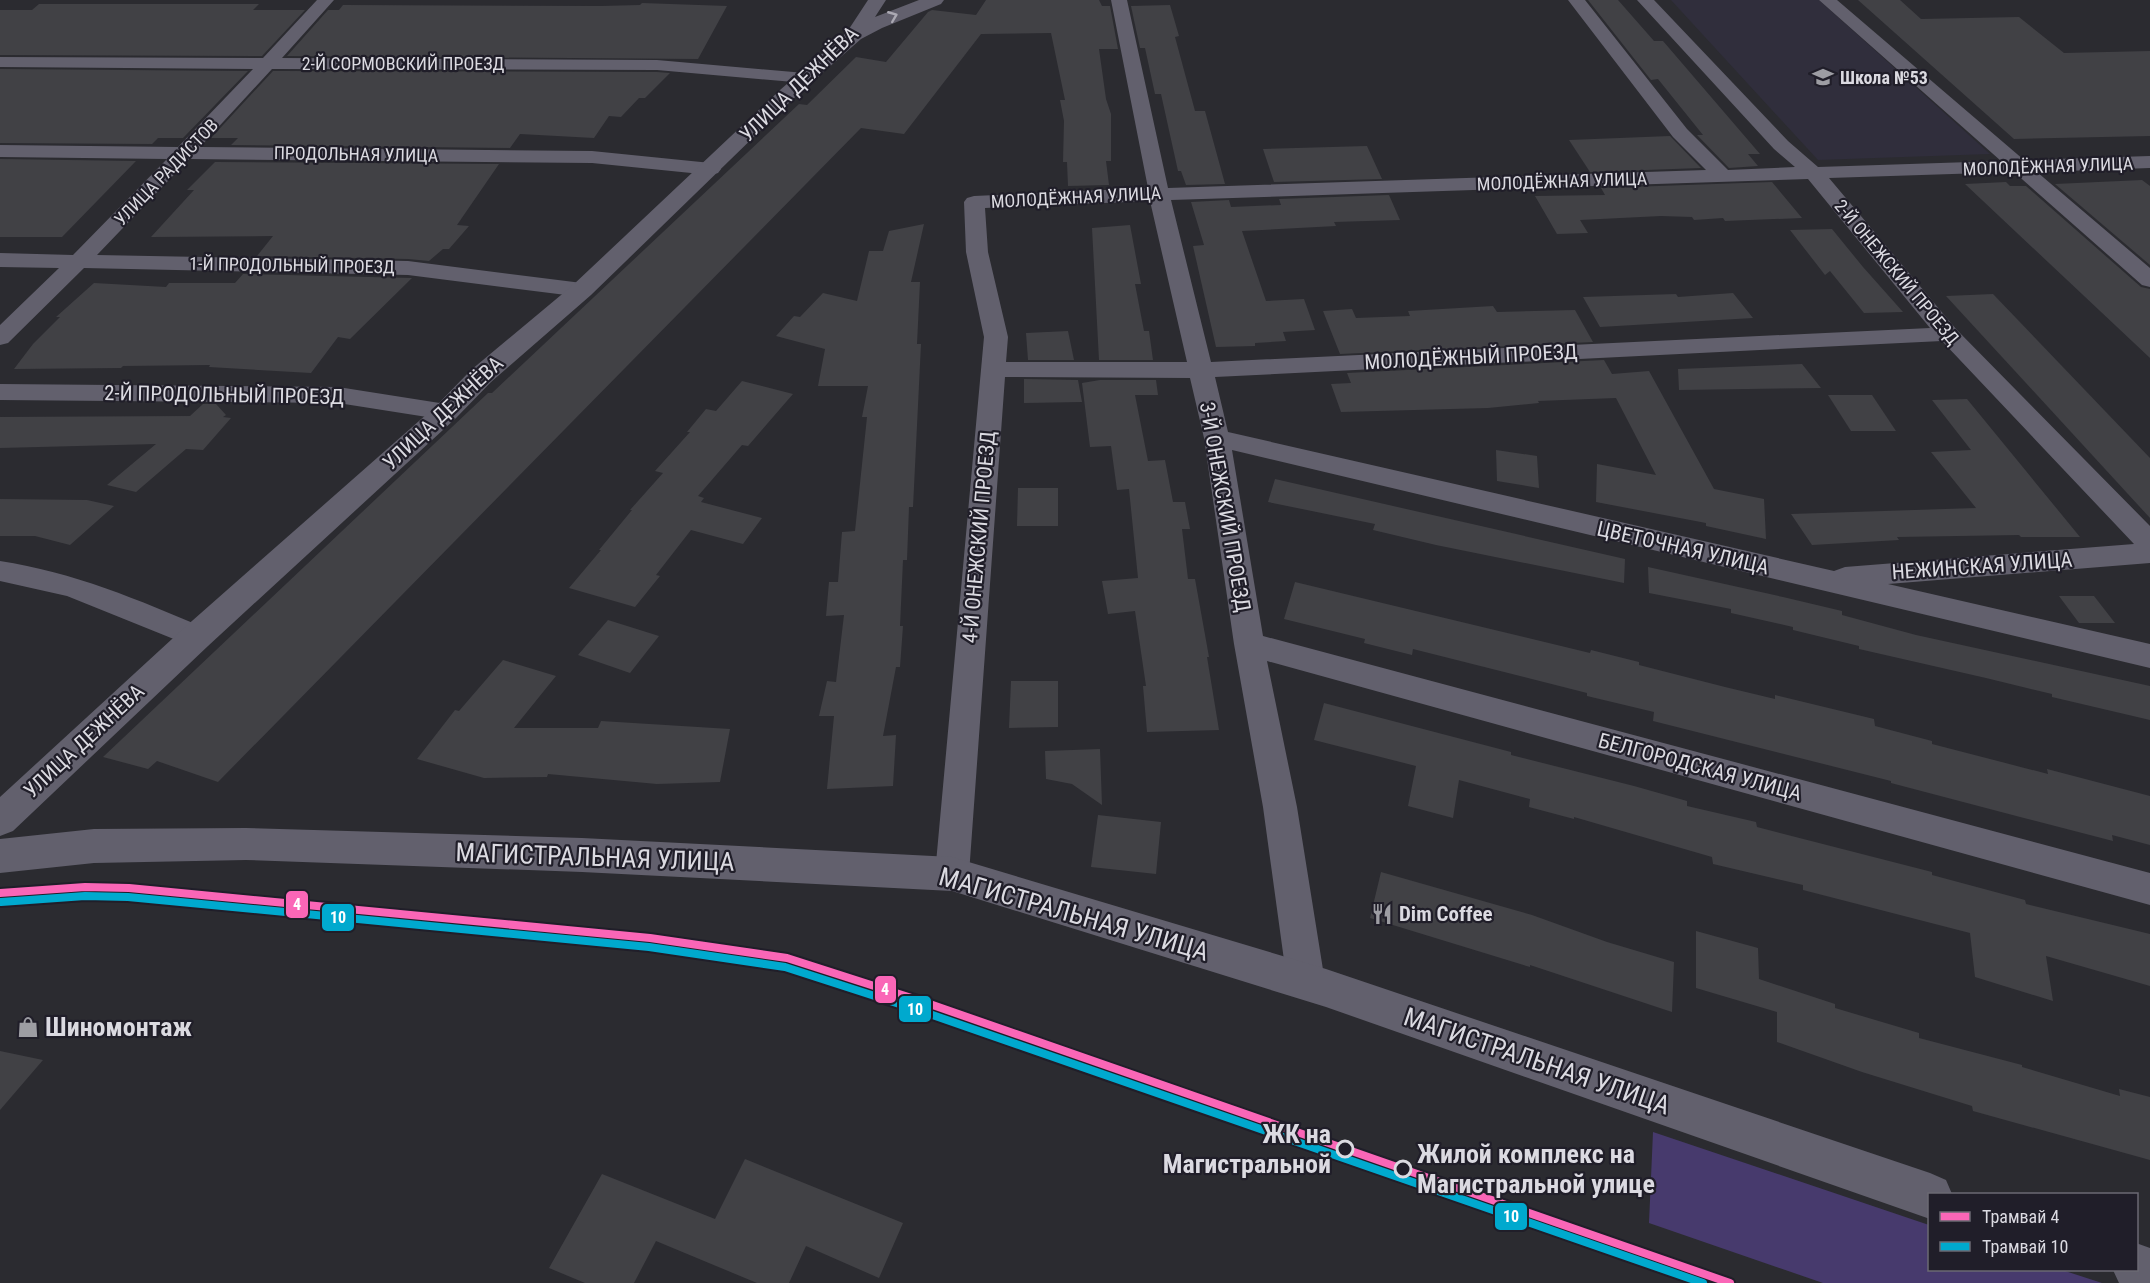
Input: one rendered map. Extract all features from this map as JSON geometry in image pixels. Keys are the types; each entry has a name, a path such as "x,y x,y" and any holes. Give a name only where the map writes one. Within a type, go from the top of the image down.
{"street":[{"name":"УЛИЦА РАДИСТОВ","path":"0,338 82,260 186,152 326,0"},
{"name":"УЛИЦА ДЕЖНЁВА","path":"0,819 446,412 481,376 582,290 805,78 854,36 877,0"},
{"path":"854,36 875,24 935,0"},
{"name":"3-Й ОНЕЖСКИЙ ПРОЕЗД","path":"1119,0 1159,194 1217,438 1249,644 1280,807 1306,982"},
{"path":"1576,0 1680,133 1723,176"},
{"name":"2-Й ОНЕЖСКИЙ ПРОЕЗД","path":"1645,0 1781,146 1814,174 1948,334 2150,543"},
{"path":"1827,0 2150,280"},
{"name":"2-Й СОРМОВСКИЙ ПРОЕЗД","path":"0,62 657,65 805,78"},
{"name":"ПРОДОЛЬНАЯ УЛИЦА","path":"0,151 592,157 711,169"},
{"name":"МОЛОДЁЖНАЯ УЛИЦА","path":"974,202 2150,162"},
{"name":"4-Й ОНЕЖСКИЙ ПРОЕЗД","path":"952,874 996,337 977,252 974,202"},
{"name":"1-Й ПРОДОЛЬНЫЙ ПРОЕЗД","path":"0,260 408,268 582,290"},
{"name":"МОЛОДЁЖНЫЙ ПРОЕЗД","path":"993,369 1199,370 1948,334"},
{"name":"2-Й ПРОДОЛЬНЫЙ ПРОЕЗД","path":"0,392 339,394 446,412"},
{"name":"ЦВЕТОЧНАЯ УЛИЦА","path":"1217,438 2150,656"},
{"name":"НЕЖИНСКАЯ УЛИЦА","path":"1815,579 2150,553"},
{"path":"0,572 31,575 85,590 196,638"},
{"name":"БЕЛГОРОДСКАЯ УЛИЦА","path":"1249,644 2150,889"},
{"name":"МАГИСТРАЛЬНАЯ УЛИЦА","path":"0,856 94,846 246,844 582,855 952,874 1306,982 1928,1196"}],"shaded area":[{"name":"Школа №53","path":"1671,0 1819,0 1990,154 1818,160"},
{"path":"1653,1132 1928,1225 1928,1271 2065,1271 2102,1283 1823,1283 1649,1223"}],"building":[{"path":"986,0 1099,0 1102,6 1110,6 1118,49 1099,49 1106,99 1111,114 1111,161 1106,161 1109,185 1068,186 1067,162 1063,162 1064,121 1060,100 1065,100 1051,33 981,34 904,134 861,128 218,782 157,761 148,769 103,757 488,393 492,393 799,104 807,105 856,57 886,62 928,12 932,10 976,15"},
{"path":"1588,0 1618,0 1654,41 1663,41 1760,154 1748,154 1758,166 1729,168 1697,135 1703,135 1658,79 1651,80"},
{"path":"1858,0 1900,0 1921,19 2019,17 2064,53 2150,51 2150,136 2014,139"},
{"path":"642,3 727,6 698,59 287,56 328,10 339,10 343,5 601,6 640,5"},
{"path":"39,4 259,4 253,10 305,10 262,56 0,55 0,10 32,10"},
{"path":"1170,5 1179,36 1175,37 1195,111 1205,111 1225,184 1186,185 1181,171 1178,171 1161,94 1155,94 1145,48 1140,48 1131,6"},
{"path":"0,69 248,71 183,138 158,138 152,144 0,143"},
{"path":"273,71 670,73 645,98 639,98 621,117 609,116 594,138 520,134 510,148 231,145 238,138 211,138"},
{"path":"1670,136 1701,168 1590,172 1569,140"},
{"path":"1367,146 1382,179 1274,182 1263,149"},
{"path":"0,159 136,161 62,237 0,237"},
{"path":"215,162 499,164 457,225 469,226 449,249 443,249 429,261 257,256 273,236 151,237 194,190 187,190"},
{"path":"2142,180 2150,186 2150,265 2055,184"},
{"path":"1772,182 1802,218 1725,221 1723,218 1694,220 1692,217 1661,216 1580,220 1588,233 1557,234 1535,196 1605,195 1601,188"},
{"path":"2006,182 2010,186 2026,186 2141,287 2150,289 2150,358 1965,184"},
{"path":"1389,195 1400,220 1334,222 1336,226 1242,231 1266,301 1304,299 1315,330 1283,332 1286,341 1255,343 1255,346 1216,347 1193,246 1204,245 1191,202 1229,200 1231,207 1281,205 1279,199"},
{"path":"924,224 911,282 920,282 917,344 921,344 913,507 909,507 907,560 903,560 900,626 903,626 900,667 896,667 883,736 896,735 893,786 827,789 834,716 819,716 827,681 836,682 844,615 826,616 829,582 838,582 842,532 855,531 867,417 862,417 868,386 818,386 825,349 776,336 794,316 800,317 823,293 857,301 869,251 883,251 889,231"},
{"path":"1130,225 1141,284 1135,284 1144,331 1149,331 1153,360 1099,360 1092,228"},
{"path":"1832,229 1903,312 1864,313 1830,271 1825,275 1790,230"},
{"path":"243,274 412,278 350,339 338,337 311,373 209,367 210,365 14,369 33,344 60,317 56,317 94,283 166,287 169,283 235,283"},
{"path":"1733,293 1753,318 1600,327 1583,297 1676,294 1678,297"},
{"path":"1993,294 2150,458 2150,518 1946,296"},
{"path":"1493,306 1497,312 1575,310 1593,342 1340,354 1323,311 1352,309 1356,318 1410,316 1408,311"},
{"path":"1068,331 1074,360 1028,360 1026,333"},
{"path":"1604,360 1612,374 1649,371 1714,489 1764,499 1766,539 1706,526 1706,523 1596,502 1597,464 1656,475 1616,398 1538,401 1539,403 1488,408 1341,412 1331,384 1351,383 1347,373"},
{"path":"1802,364 1821,388 1679,390 1678,369"},
{"path":"1024,379 1078,380 1082,402 1024,403"},
{"path":"1100,380 1156,380 1158,395 1135,395 1148,461 1165,460 1173,502 1185,502 1190,529 1182,529 1188,579 1195,579 1219,730 1147,732 1143,686 1146,686 1135,611 1108,614 1102,581 1138,578 1129,489 1117,490 1111,446 1090,447 1082,383"},
{"path":"742,381 793,394 748,446 742,445 698,496 704,498 701,502 762,518 743,544 691,530 656,575 660,576 635,607 569,588 632,510 630,510 663,473 655,471 690,432 687,432 706,409 716,411"},
{"path":"1828,395 1872,395 1896,431 1851,431"},
{"path":"1967,399 2080,537 2021,537 2019,535 1897,537 1899,540 1812,545 1791,514 1976,508 1931,452 1971,450 1932,400"},
{"path":"203,404 216,404 226,415 223,417 231,418 203,450 186,449 136,492 107,485 156,444 0,448 0,417 190,416"},
{"path":"1496,450 1537,456 1539,488 1497,481"},
{"path":"1275,479 1625,559 1624,583 1436,545 1373,530 1375,524 1268,502"},
{"path":"1018,488 1058,488 1058,526 1017,526"},
{"path":"0,499 87,500 114,506 70,545 35,536 0,536"},
{"path":"1648,567 1842,611 1842,615 1916,635 2150,686 2150,720 2052,697 2052,694 1859,649 1859,646 1793,630 1793,627 1731,613 1731,609 1649,593"},
{"path":"1295,582 1590,653 1591,650 1639,662 1639,665 1775,699 1775,695 1874,719 1875,726 1932,741 1932,744 2048,774 2047,769 2150,796 2150,845 2112,835 2113,841 2024,818 1891,783 1891,781 1653,721 1654,712 1587,696 1587,693 1413,649 1412,655 1364,643 1365,639 1284,619"},
{"path":"2059,596 2094,596 2115,623 2079,623"},
{"path":"608,620 659,636 630,673 578,655"},
{"path":"503,660 556,676 514,728 598,728 601,721 730,729 720,782 657,784 548,774 547,777 484,778 417,759 455,710 459,711"},
{"path":"1011,681 1058,681 1058,727 1009,728"},
{"path":"1324,703 1687,801 1687,806 1756,822 1757,827 1932,872 1932,875 2025,900 2026,904 2150,934 2150,986 2046,956 2053,1001 1975,977 1970,933 1803,890 1803,885 1713,864 1712,857 1574,817 1574,819 1529,807 1530,799 1459,780 1453,818 1408,806 1416,766 1314,740"},
{"path":"1100,749 1102,805 1072,784 1046,779 1045,751"},
{"path":"1098,815 1161,822 1156,874 1091,867"},
{"path":"1381,872 1532,915 1607,942 1674,962 1672,1012 1530,965 1530,967 1370,918"},
{"path":"1696,931 1758,948 1759,979 1835,1004 1835,1008 1919,1033 1919,1038 2022,1065 2022,1067 2120,1096 2119,1089 2150,1097 2150,1160 1973,1111 1972,1106 1862,1072 1777,1042 1777,1012 1696,988"},
{"path":"0,1051 43,1060 0,1110"},
{"path":"745,1159 903,1223 879,1278 806,1246 789,1283 757,1283 656,1241 634,1283 585,1283 549,1268 602,1174 715,1219"}],"tram line":[{"name":"4","path":"0,893 85,887 129,888 650,938 787,958 924,1002 1730,1283"},
{"name":"10","path":"1,902 85,896 128,897 649,947 785,967 921,1011 1703,1283"}],"place":[{"name":"Школа №53","path":"1823,77"},
{"name":"Dim Coffee","path":"1382,914"},
{"name":"Шиномонтаж","path":"28,1027"},
{"name":"ЖК на Магистральной","path":"1345,1149"},
{"name":"Жилой комплекс на Магистральной улице","path":"1403,1169"}]}
